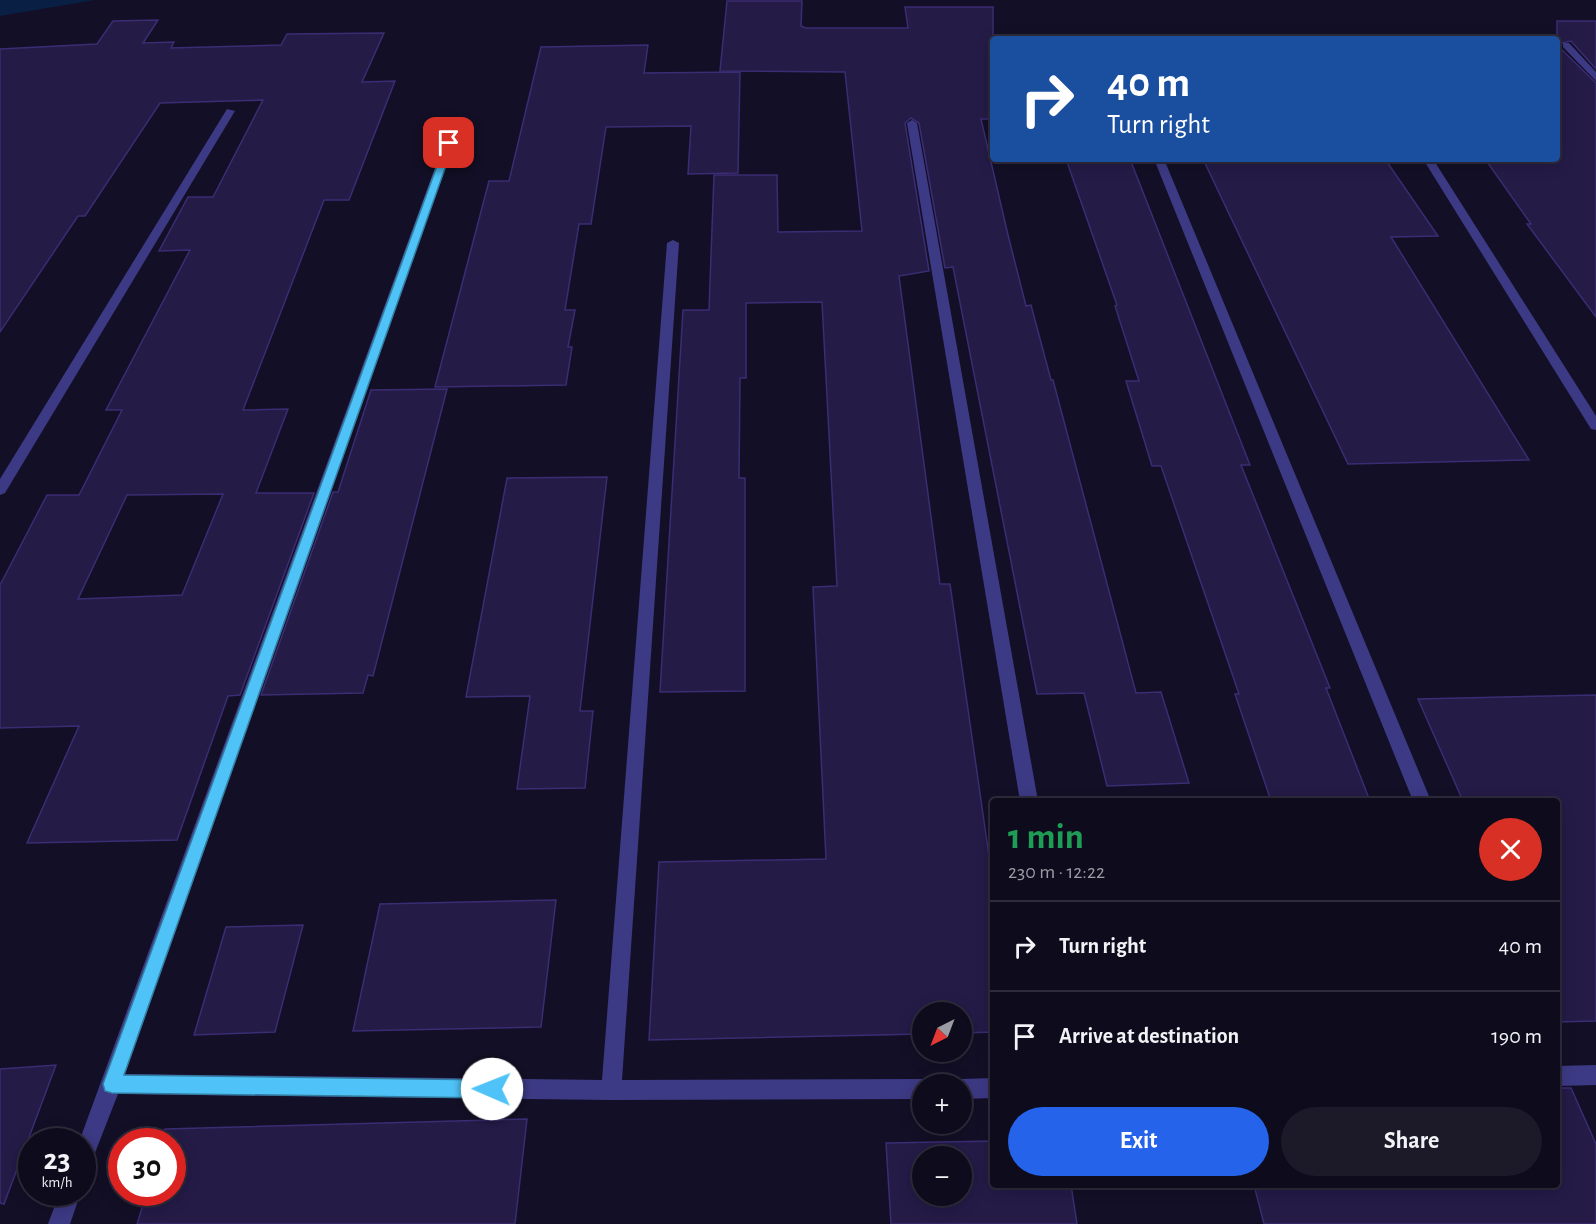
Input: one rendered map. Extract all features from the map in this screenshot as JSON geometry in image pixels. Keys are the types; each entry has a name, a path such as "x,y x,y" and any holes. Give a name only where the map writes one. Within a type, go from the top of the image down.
{"street":[{"path":"1566,45 1596,78"},
{"path":"0,490 230,111"},
{"path":"912,123 1028,798"},
{"path":"95,1128 449,143"},
{"path":"1160,162 1421,798"},
{"path":"1430,162 1596,426"},
{"path":"611,1090 673,243"},
{"path":"1560,1076 1596,1075"},
{"path":"112,1084 611,1090 912,1089"},
{"path":"972,1089 990,1088"},
{"path":"59,1224 65,1206"}],"water":[{"path":"0,0 95,0 0,16"}],"building":[{"path":"727,1 802,1 801,26 806,28 908,28 905,7 993,7 993,36 990,36 990,119 981,119 1008,235 1026,306 1031,305 1051,380 1053,380 1136,693 1161,692 1189,783 1107,786 1084,693 1037,694 953,267 945,268 919,123 911,118 905,123 929,271 899,276 940,584 950,584 990,856 990,1032 972,1033 972,1002 912,1002 912,1034 649,1040 659,862 826,859 813,587 837,586 822,302 746,303 746,378 740,378 739,478 745,478 745,691 660,692 683,310 709,310 714,175 777,175 778,232 862,231 845,72 720,71"},
{"path":"158,20 143,43 174,42 171,48 281,45 287,34 384,33 362,82 395,81 349,200 324,200 243,410 288,409 256,493 314,493 240,695 228,696 177,840 27,843 79,726 0,728 0,585 47,495 79,495 122,410 106,410 190,250 159,251 188,197 213,197 263,100 160,103 85,216 78,216 0,332 0,49 97,44 113,21","holes":["223,494 182,595 78,599 127,495"]},
{"path":"1557,21 1596,21 1596,69 1571,41 1561,43 1561,49 1596,83 1596,317 1527,224 1531,224 1487,162 1560,162 1560,36 1557,36"},
{"path":"648,45 644,73 740,72 738,173 688,174 691,126 606,127 591,224 579,224 565,310 575,310 568,347 572,347 566,385 435,387 489,181 509,181 541,47"},
{"path":"1067,162 1131,162 1250,465 1241,465 1330,688 1326,688 1369,798 1270,798 1235,694 1239,694 1161,466 1152,466 1126,381 1139,381 1115,306 1117,305"},
{"path":"1204,162 1387,162 1438,236 1391,237 1529,460 1348,464"},
{"path":"447,389 373,676 368,675 363,693 261,695 333,492 338,492 371,390"},
{"path":"607,477 580,711 593,711 585,788 517,789 530,696 466,697 507,478"},
{"path":"1596,695 1596,1021 1560,1022 1560,798 1462,798 1418,699"},
{"path":"556,900 541,1027 353,1031 380,904"},
{"path":"303,925 275,1032 194,1035 226,927"},
{"path":"56,1065 32,1128 18,1128 18,1167 4,1204 0,1203 0,1069"},
{"path":"1560,1088 1571,1088 1596,1144 1596,1224 1264,1224 1255,1188 1560,1188"},
{"path":"527,1119 515,1224 137,1224 143,1206 186,1206 186,1128"},
{"path":"990,1141 990,1188 1071,1188 1077,1224 891,1224 886,1143"}],"route":[{"path":"449,143 112,1084 492,1089"}]}
